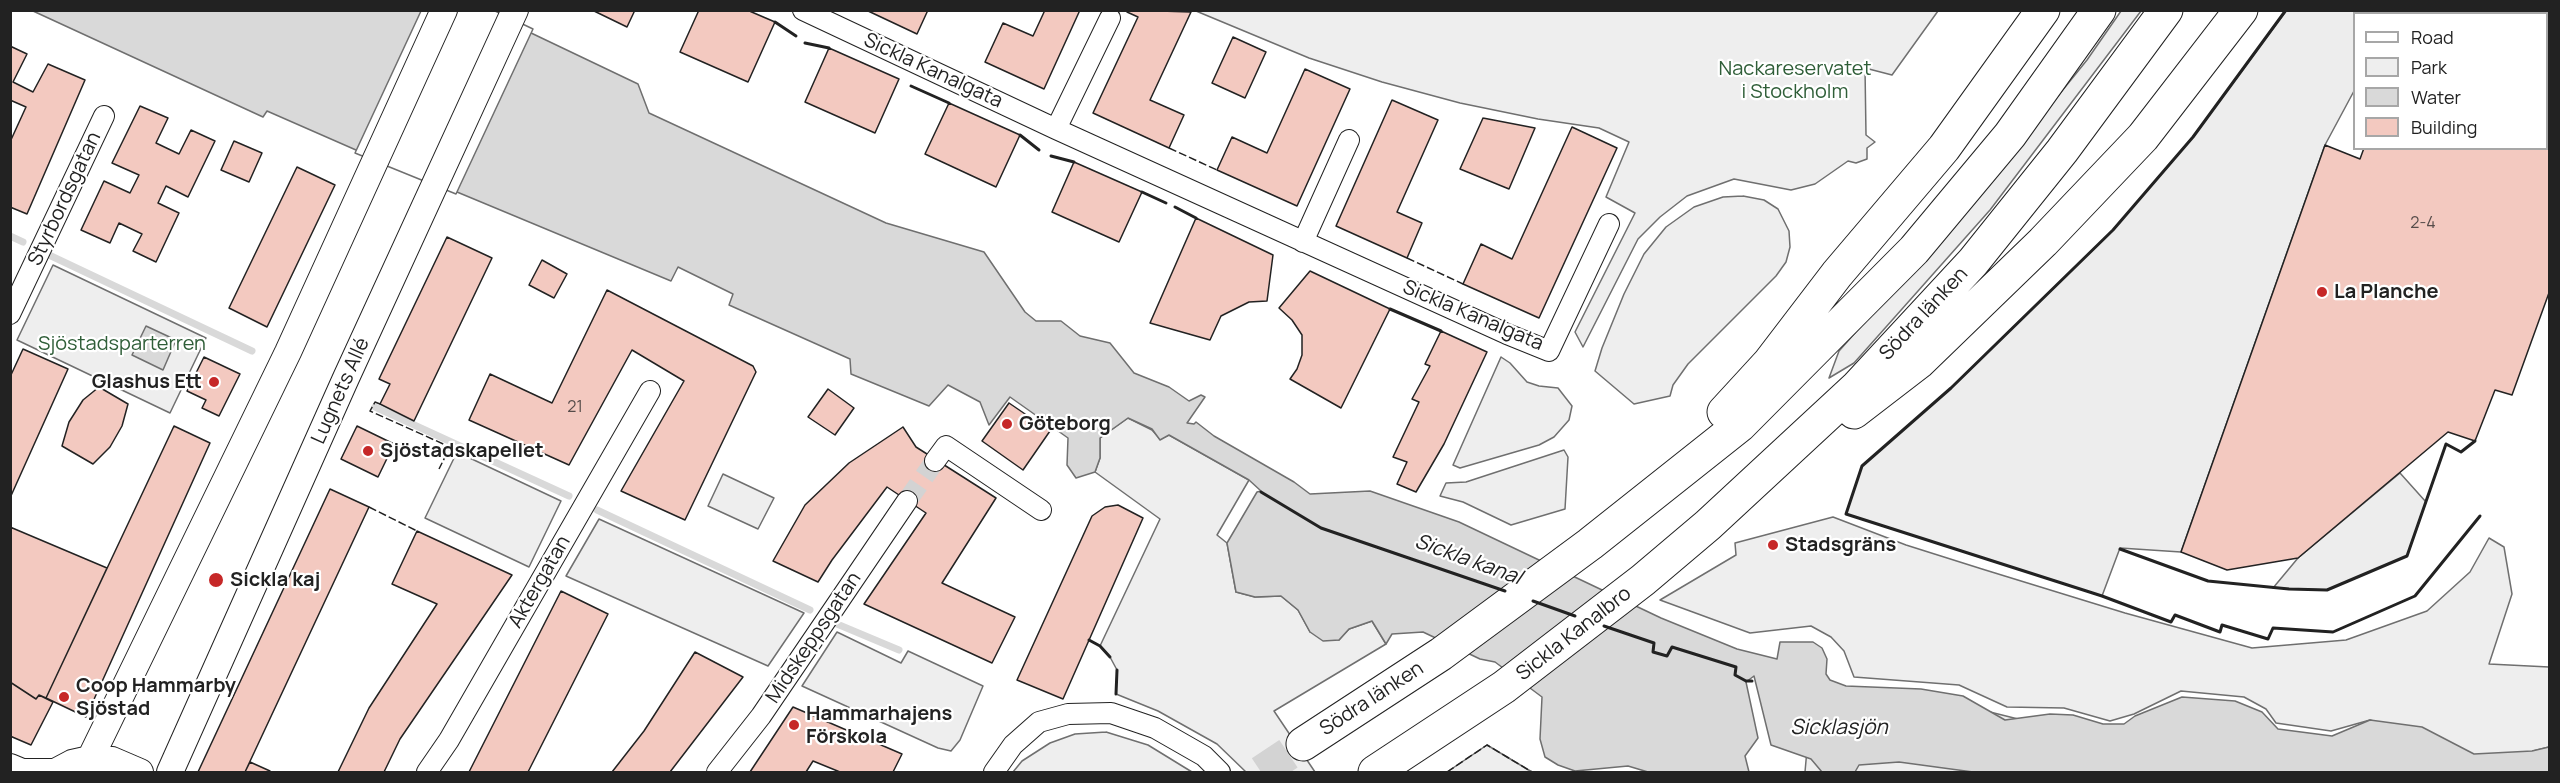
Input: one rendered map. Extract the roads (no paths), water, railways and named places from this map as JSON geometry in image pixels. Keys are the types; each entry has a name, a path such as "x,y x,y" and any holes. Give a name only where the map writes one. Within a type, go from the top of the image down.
{"highway":[{"path":"1590,544 1738,398 1769,363 1837,274 1944,148 2043,10"},
{"path":"1590,544 1740,425 1914,250 2010,135 2099,10"},
{"name":"Södra länken","path":"1643,580 1708,525 1858,386 1973,262 2062,151 2166,10"},
{"path":"1708,525 1919,362 1936,346 2043,242 2143,137 2241,10"},
{"name":"Södra länken","path":"1303,744 1441,654 1590,544"},
{"name":"Sickla Kanalbro","path":"1375,772 1504,687 1643,580"}],"street":[{"path":"90,759 249,435 444,10"},
{"name":"Lugnets Allé","path":"170,772 346,378 515,10"},
{"name":"Sickla Kanalgata","path":"809,12 1056,129 1303,242 1550,351 1609,224"},
{"path":"1056,129 1110,18"},
{"name":"Styrbordsgatan","path":"10,314 104,116"},
{"path":"1303,242 1349,140"},
{"name":"Aktergatan","path":"427,772 449,740 651,390"},
{"path":"935,461 946,446 1041,510"},
{"name":"Midskeppsgatan","path":"717,772 760,716 908,501"},
{"path":"994,772 1013,745 1039,723 1068,714 1111,713 1155,728 1204,756 1220,772"},
{"path":"10,767 22,772 55,772 72,763 90,759 112,760 140,772"}],"water":[{"path":"33,11 485,11 638,84 649,113 886,223 984,252 1025,312 1036,321 1061,321 1080,336 1110,343 1134,373 1169,387 1189,401 1201,395 1205,397 1187,423 1196,422 1214,436 1294,482 1310,494 1370,491 1459,522 1661,618 1737,649 1777,659 1780,642 1813,642 1822,648 1827,659 1826,674 1830,680 1846,686 1921,689 1963,696 2005,720 2050,714 2073,715 2103,724 2124,724 2135,716 2182,697 2235,701 2262,712 2278,729 2332,736 2370,720 2422,727 2474,754 2532,751 2549,747 2549,772 1973,772 1899,762 1859,765 1855,772 1822,772 1811,759 1771,745 1754,676 1746,682 1758,738 1745,756 1749,772 1648,772 1628,766 1575,771 1545,757 1540,739 1542,697 1495,662 1480,659 1423,632 1392,634 1386,644 1372,621 1349,629 1339,640 1323,641 1310,632 1298,610 1281,596 1255,597 1236,592 1227,543 1257,492 1261,491 1249,480 1169,435 1160,440 1152,429 1128,418 1100,438 1100,458 1095,472 1076,478 1067,465 1068,438 1010,397 989,425 980,402 948,385 929,406 851,374 850,359 729,305 733,294 678,267 671,281 267,111 263,117"},
{"path":"146,326 176,340 163,370 132,355"}],"waterway":[{"path":"10,236 23,242"},
{"path":"49,255 252,351"},
{"path":"375,407 569,496"},
{"path":"597,510 810,610"},
{"path":"837,624 899,650"}],"tunnel":[{"path":"907,501 935,461"},
{"path":"1261,772 1303,744"}],"place":[{"name":"La Planche","path":"2322,292"},
{"name":"Glashus Ett","path":"214,382"},
{"name":"Göteborg","path":"1007,424"},
{"name":"Sjöstadskapellet","path":"368,451"},
{"name":"Stadsgräns","path":"1773,545"},
{"name":"Sickla kaj","path":"216,580"},
{"name":"Coop Hammarby Sjöstad","path":"64,697"},
{"name":"Hammarhajens Förskola","path":"794,725"}],"park label":[{"name":"Nackareservatet i Stockholm","path":"1795,80"},
{"name":"Sjöstadsparterren","path":"122,344"}],"water label":[{"name":"Sickla kanal","path":"1468,560"},
{"name":"Sicklasjön","path":"1839,728"}]}
